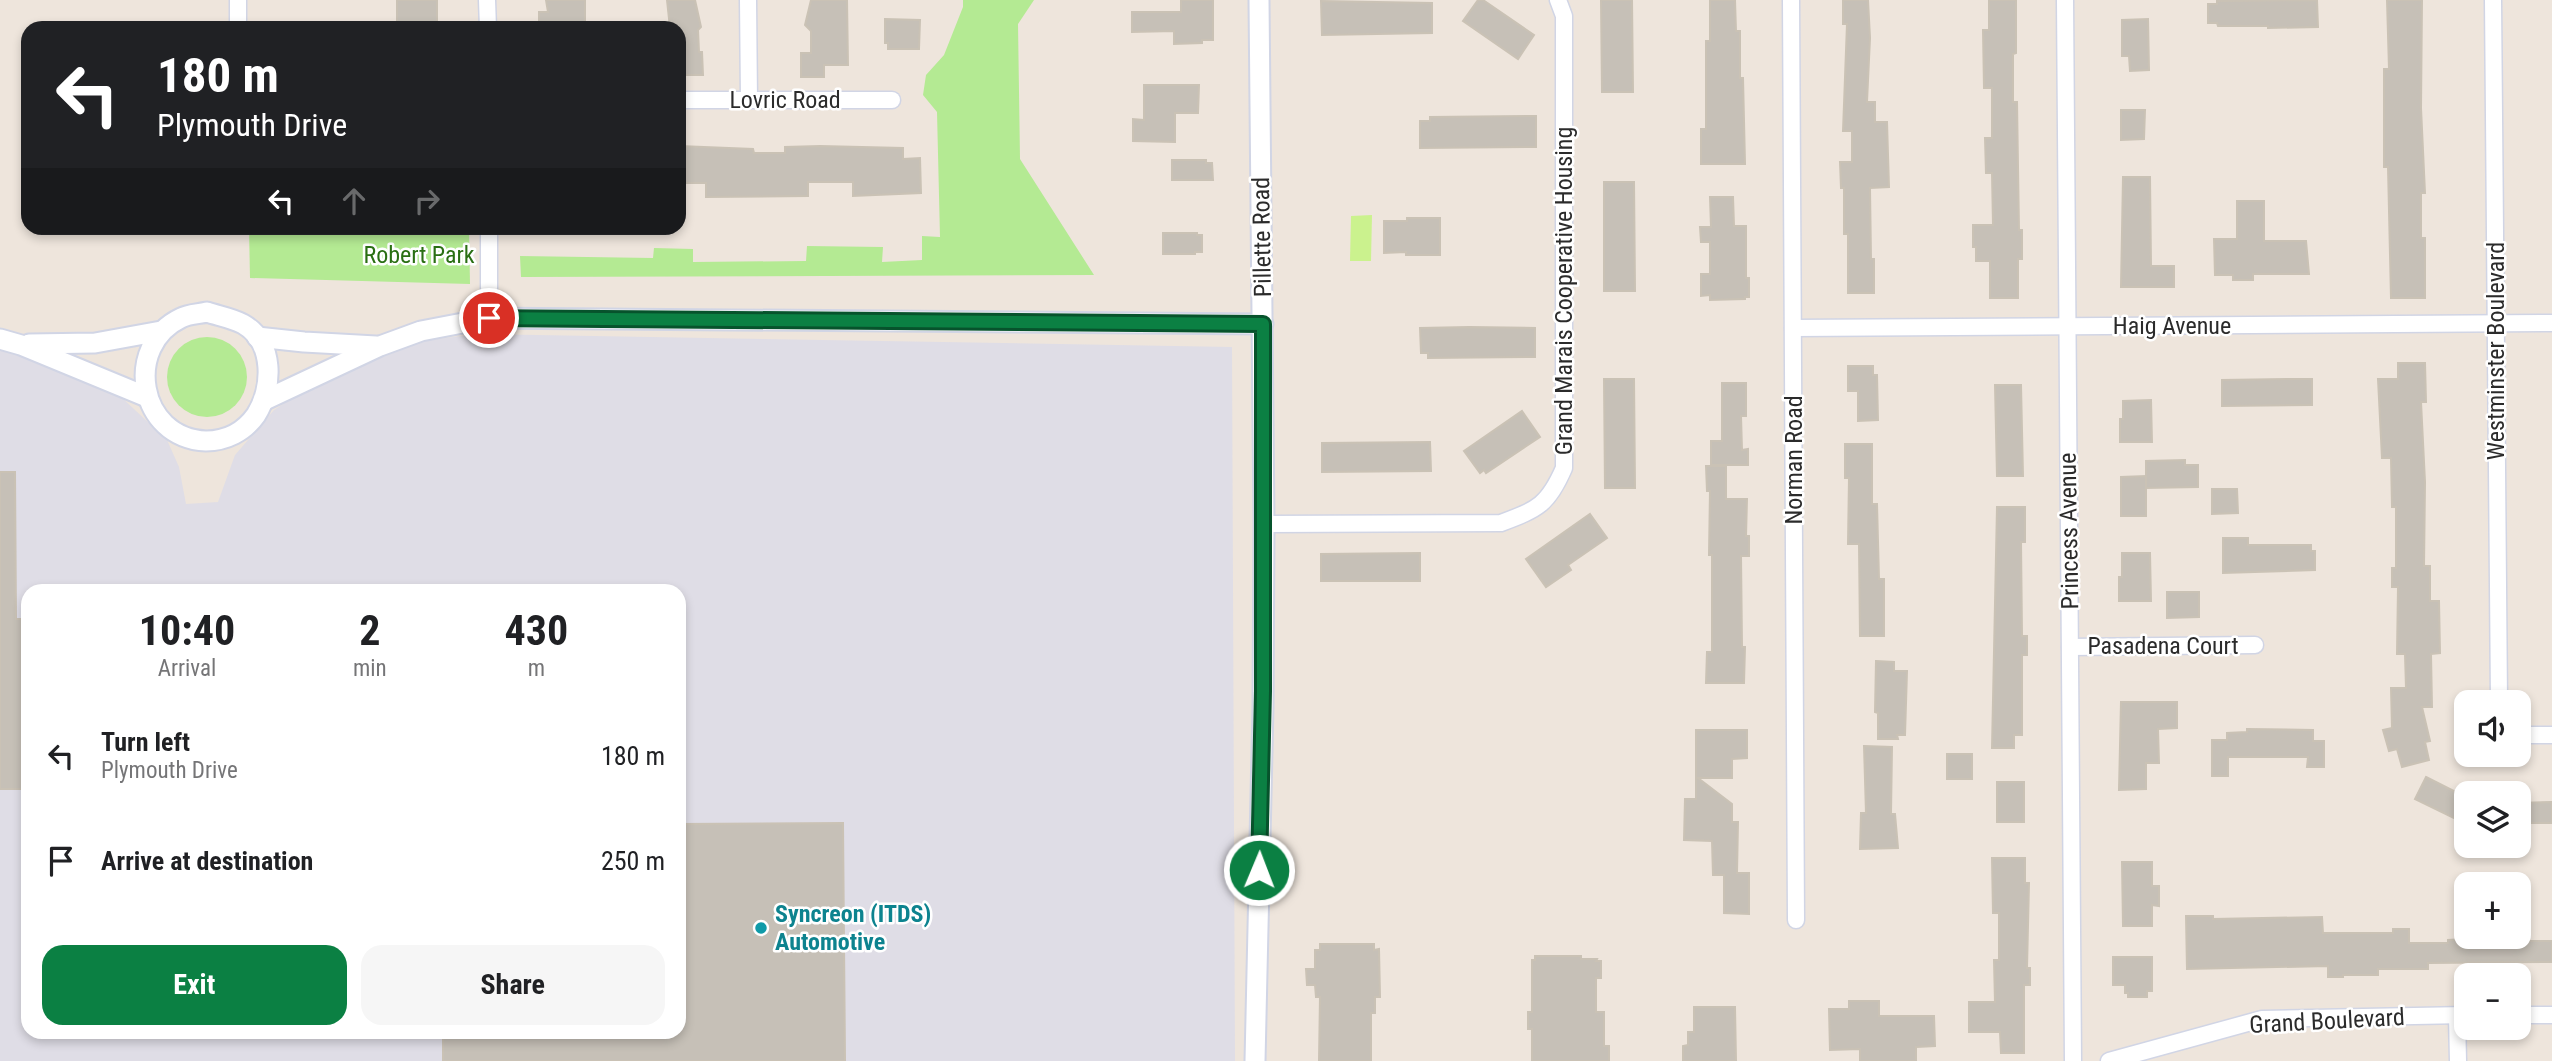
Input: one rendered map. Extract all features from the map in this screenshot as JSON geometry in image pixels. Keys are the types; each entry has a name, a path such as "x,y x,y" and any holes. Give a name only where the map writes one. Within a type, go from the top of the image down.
{"street":[{"path":"238,0 238,21"},
{"path":"488,0 488,21"},
{"path":"748,0 748,100"},
{"name":"Pillette Road","path":"1255,1061 1264,524 1259,0"},
{"name":"Grand Marais Cooperative Housing","path":"1264,524 1501,523 1534,510 1554,492 1564,468 1564,16 1558,0"},
{"name":"Norman Road","path":"1791,0 1796,920"},
{"name":"Princess Avenue","path":"2065,0 2073,1061"},
{"name":"Westminster Boulevard","path":"2493,0 2499,690"},
{"name":"Lovric Road","path":"686,100 892,100"},
{"path":"489,235 489,318"},
{"path":"21,345 95,343 161,331 182,317 207,312 244,324 257,337 266,355 270,372 265,400 253,418 238,433 218,441 195,440 172,433 156,415 147,397 145,371 150,350 161,331"},
{"path":"265,400 380,346 421,331 489,318 1263,324"},
{"name":"Haig Avenue","path":"1793,328 2552,323"},
{"path":"257,337 380,346"},
{"path":"0,339 21,345 147,397"},
{"name":"Pasadena Court","path":"2070,647 2255,645"},
{"path":"2531,735 2552,735"},
{"name":"Grand Boulevard","path":"2109,1061 2262,1019 2454,1015"},
{"path":"2531,1015 2552,1015"},
{"path":"2458,1061 2459,1040"}],"shaded area":[{"path":"476,334 1232,347 1235,1061 0,1061 0,345 119,395 167,440 179,467 186,504 218,502 235,455 274,410 315,384 423,341"}],"green space":[{"path":"963,0 1034,0 1018,24 1020,159 1094,275 521,277 520,256 653,258 654,248 693,249 693,262 806,261 807,246 883,247 882,262 922,260 922,236 940,237 937,112 923,95 926,75 944,55 963,7"},
{"path":"1372,215 1371,261 1350,261 1351,216"},
{"name":"Robert Park","path":"249,235 469,235 470,284 250,278"},
{"path":"207,337 222,340 235,349 244,362 247,377 244,392 235,405 222,414 207,417 192,414 179,405 170,392 167,377 170,362 179,349 192,340"}],"building":[{"path":"397,0 437,0 437,21 397,21"},
{"path":"546,0 585,0 585,21 539,21 539,12 548,12"},
{"path":"667,0 695,0 701,27 698,30 703,75 686,75 686,21 669,21"},
{"path":"811,0 847,0 848,65 824,65 824,77 801,77 801,53 811,53 811,31 805,25"},
{"path":"1181,0 1213,0 1213,40 1174,44 1174,31 1132,32 1132,12 1181,12"},
{"path":"1478,0 1483,0 1534,35 1518,59 1463,21"},
{"path":"1601,0 1632,0 1633,92 1602,92"},
{"path":"1710,0 1735,0 1736,31 1740,31 1740,78 1743,78 1745,164 1701,164 1701,129 1706,129 1706,41 1710,41"},
{"path":"1843,0 1868,0 1870,38 1867,102 1875,102 1875,122 1887,122 1889,187 1870,188 1874,293 1848,293 1848,234 1844,234 1844,188 1841,188 1840,162 1852,162 1852,131 1843,131 1847,24 1843,24"},
{"path":"1989,0 2016,0 2013,102 2017,102 2019,230 2022,230 2022,259 2018,259 2018,298 1990,298 1990,261 1976,261 1976,247 1973,247 1973,225 1993,225 1992,173 1986,173 1985,138 1992,138 1992,88 1984,88 1983,30 1989,30"},
{"path":"2317,0 2318,27 2268,28 2218,26 2217,23 2208,23 2208,4 2217,4 2217,1"},
{"path":"2387,0 2422,0 2421,108 2425,193 2421,193 2421,238 2425,238 2425,298 2391,298 2388,167 2384,167 2384,69 2389,69"},
{"path":"1321,1 1432,3 1432,33 1322,35"},
{"path":"885,19 920,20 919,49 888,49 888,43 885,43"},
{"path":"2148,19 2149,70 2130,71 2129,56 2122,56 2122,20"},
{"path":"1144,85 1199,85 1198,113 1175,113 1175,142 1133,141 1133,119 1144,120"},
{"path":"2121,110 2145,110 2144,139 2121,140"},
{"path":"1536,116 1536,147 1420,148 1420,121 1430,121 1430,117"},
{"path":"686,146 753,149 754,153 785,153 785,147 903,148 903,159 920,158 921,193 853,196 853,182 808,182 808,196 706,197 706,183 686,183"},
{"path":"1172,160 1206,160 1206,163 1212,163 1213,180 1172,180"},
{"path":"2123,177 2150,177 2151,266 2174,266 2174,287 2121,287"},
{"path":"1604,182 1634,182 1635,291 1604,291"},
{"path":"1710,197 1733,197 1734,226 1746,226 1746,278 1749,278 1749,297 1745,299 1710,300 1710,295 1701,296 1701,274 1710,274 1710,242 1701,242 1700,227 1711,227"},
{"path":"2237,201 2264,201 2264,241 2306,241 2309,274 2253,274 2253,280 2233,280 2233,275 2215,275 2214,239 2237,239"},
{"path":"1407,218 1440,218 1440,255 1384,253 1384,221 1407,221"},
{"path":"1163,233 1202,235 1202,252 1163,254"},
{"path":"1420,328 1535,328 1535,357 1428,358 1428,353 1421,353"},
{"path":"2398,363 2425,363 2426,402 2421,402 2425,482 2424,566 2430,566 2430,601 2439,601 2440,653 2431,654 2432,707 2422,707 2430,741 2425,742 2429,760 2402,767 2397,749 2389,751 2383,730 2392,728 2391,688 2406,688 2405,654 2397,654 2398,587 2392,587 2392,568 2396,568 2396,507 2392,507 2391,458 2382,458 2378,379 2398,379"},
{"path":"1848,366 1873,366 1873,375 1877,375 1878,420 1858,421 1858,391 1848,391"},
{"path":"1604,379 1634,379 1635,488 1605,488"},
{"path":"2312,379 2312,405 2222,406 2222,380"},
{"path":"1722,383 1746,383 1746,416 1741,416 1742,450 1748,449 1748,465 1711,465 1711,441 1722,441"},
{"path":"1995,385 2021,385 2023,476 1997,476"},
{"path":"2151,400 2152,442 2120,442 2123,401"},
{"path":"1522,411 1540,437 1486,473 1484,470 1480,473 1464,451"},
{"path":"1430,442 1431,471 1322,472 1322,443"},
{"path":"1845,444 1872,444 1872,504 1877,504 1879,579 1884,579 1884,636 1860,636 1859,544 1848,544 1849,478 1845,478"},
{"path":"2185,460 2185,465 2198,465 2198,487 2146,488 2146,461"},
{"path":"1706,466 1726,466 1726,499 1747,499 1746,536 1749,536 1749,556 1741,556 1744,683 1706,683 1707,652 1712,652 1712,555 1709,555 1710,491 1707,491"},
{"path":"0,472 15,472 16,619 21,619 21,789 0,789"},
{"path":"2146,476 2146,516 2121,516 2121,477"},
{"path":"2212,489 2237,489 2238,513 2212,514"},
{"path":"1997,507 2025,507 2025,542 2021,542 2022,636 2027,636 2027,655 2022,655 2022,735 2014,735 2014,748 1992,748"},
{"path":"1590,514 1607,538 1568,565 1571,570 1546,587 1526,559"},
{"path":"2223,538 2248,538 2248,545 2311,545 2311,551 2315,551 2315,570 2223,573"},
{"path":"1420,553 1420,581 1321,581 1321,554"},
{"path":"2122,553 2150,553 2151,601 2119,601"},
{"path":"2167,592 2199,592 2199,617 2167,618"},
{"path":"1876,661 1894,662 1894,671 1907,671 1905,735 1897,735 1898,739 1878,739 1878,713 1875,712"},
{"path":"2121,702 2177,702 2177,728 2158,729 2159,763 2146,763 2146,789 2119,790"},
{"path":"2247,729 2313,730 2313,741 2324,741 2324,767 2307,767 2308,757 2228,757 2228,776 2212,776 2212,740 2227,740 2227,733 2247,732"},
{"path":"1696,730 1747,730 1747,758 1732,759 1732,778 1698,778 1732,804 1732,822 1738,822 1737,873 1749,873 1749,914 1724,913 1724,875 1713,875 1712,841 1684,840 1685,799 1696,799"},
{"path":"1864,746 1892,747 1891,814 1895,814 1898,848 1860,849 1861,813 1866,813"},
{"path":"1947,754 1972,754 1972,779 1947,779"},
{"path":"2426,777 2454,791 2454,818 2415,799"},
{"path":"1997,782 2024,782 2024,822 1997,822"},
{"path":"2552,802 2552,823 2531,823 2531,803"},
{"name":"Syncreon (ITDS) Automotive","path":"843,823 845,1061 443,1061 443,1039 686,1039 686,824"},
{"path":"1992,858 2025,858 2025,883 2029,883 2027,968 2030,968 2030,985 2024,985 2024,1053 2001,1053 2000,1032 1969,1032 1969,1002 1995,1002 1994,960 1999,960 1999,913 1993,913"},
{"path":"2122,862 2152,862 2152,886 2159,886 2159,906 2152,905 2152,926 2123,926"},
{"path":"2186,916 2213,916 2213,919 2322,917 2323,933 2393,933 2393,929 2409,929 2409,943 2448,943 2448,940 2454,940 2454,949 2531,949 2531,941 2552,941 2552,962 2428,963 2428,969 2378,969 2378,975 2343,977 2328,977 2328,966 2187,969"},
{"path":"1320,944 1374,944 1374,950 1379,949 1380,997 1375,997 1375,1013 1371,1013 1371,1061 1319,1061 1320,997 1316,997 1315,985 1307,985 1306,969 1315,969 1315,950 1320,950"},
{"path":"1535,956 1581,956 1581,959 1601,961 1601,978 1596,978 1596,1012 1604,1012 1604,1046 1609,1046 1609,1061 1532,1061 1532,1029 1528,1029 1528,1012 1532,1012 1532,960 1535,960"},
{"path":"2113,957 2152,957 2152,991 2147,991 2147,997 2128,997 2125,985 2113,985"},
{"path":"1849,1001 1879,1001 1879,1016 1934,1016 1935,1046 1916,1047 1916,1061 1860,1061 1860,1049 1830,1050 1829,1009 1849,1009"},
{"path":"1694,1007 1735,1007 1736,1061 1683,1061 1683,1046 1688,1045 1688,1032 1694,1032"}],"place":[{"name":"Syncreon (ITDS) Automotive","path":"761,928"}],"route":[{"path":"489,318 1263,324 1263,691 1259,870"}]}
